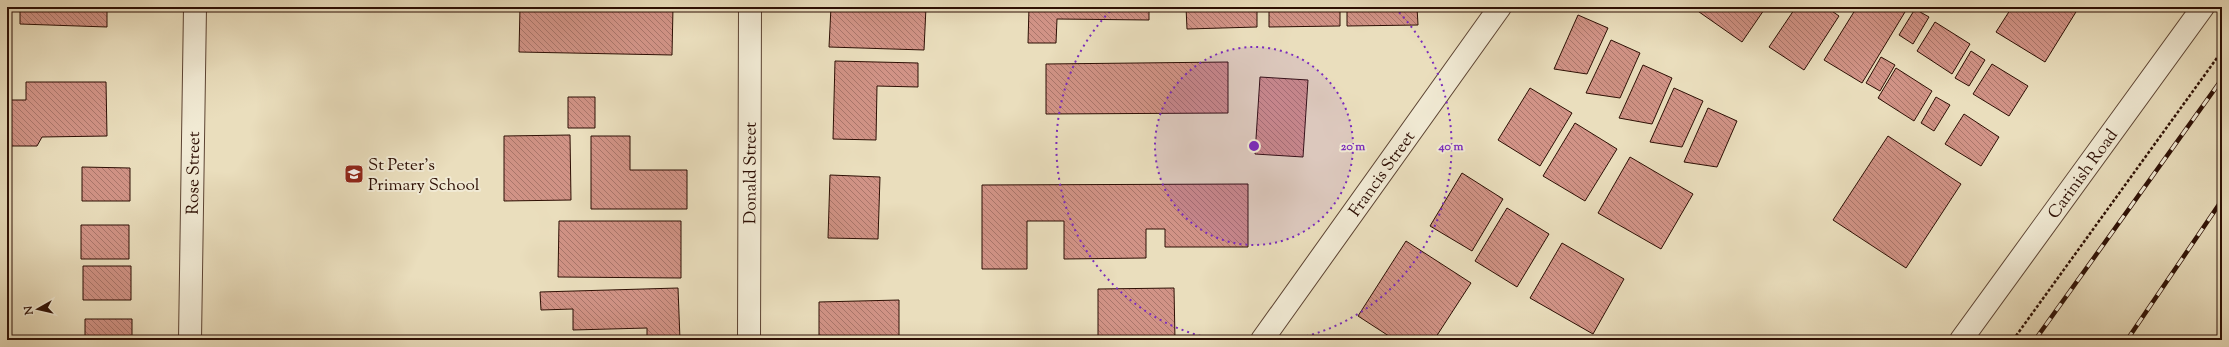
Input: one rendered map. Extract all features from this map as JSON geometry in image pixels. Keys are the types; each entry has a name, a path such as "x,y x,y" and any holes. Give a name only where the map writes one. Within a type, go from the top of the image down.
{"street":[{"name":"Rose Street","path":"190,340 195,7"},
{"name":"Donald Street","path":"749,340 750,7"},
{"name":"Francis Street","path":"1262,340 1500,7"},
{"name":"Carinish Road","path":"1961,340 2203,7"}],"path":[{"path":"2013,340 2222,51"}],"building":[{"path":"20,7 107,7 107,27 20,24"},
{"path":"520,7 673,7 672,55 519,52"},
{"path":"831,7 926,7 924,50 829,47"},
{"path":"1029,7 1149,7 1149,20 1057,19 1056,43 1028,43"},
{"path":"1186,7 1257,7 1257,27 1187,29"},
{"path":"1269,7 1340,7 1340,26 1269,27"},
{"path":"1347,7 1417,7 1418,25 1347,26"},
{"path":"1692,7 1766,7 1742,42"},
{"path":"1796,7 1826,7 1839,16 1804,70 1769,47"},
{"path":"1857,7 1908,7 1862,83 1824,60"},
{"path":"2012,7 2079,7 2045,62 1996,32"},
{"path":"1915,9 1929,17 1913,44 1899,35"},
{"path":"1578,15 1608,28 1587,74 1554,69"},
{"path":"1935,22 1970,44 1952,74 1917,51"},
{"path":"1611,40 1640,53 1620,98 1586,93"},
{"path":"1971,51 1985,60 1969,86 1955,78"},
{"path":"1881,57 1895,65 1880,91 1866,83"},
{"path":"835,61 918,63 918,87 877,86 876,140 833,139"},
{"path":"1228,62 1228,113 1046,114 1046,64"},
{"path":"1992,64 2028,86 2009,116 1973,94"},
{"path":"1643,65 1672,78 1652,124 1619,118"},
{"path":"1896,68 1932,91 1914,121 1878,98"},
{"path":"1260,77 1308,80 1303,157 1255,154"},
{"path":"26,82 106,82 107,136 42,137 37,146 7,146 7,100 26,100"},
{"path":"1530,88 1572,113 1540,166 1498,140"},
{"path":"1674,88 1703,101 1682,147 1650,142"},
{"path":"568,97 595,97 595,128 568,128"},
{"path":"1936,97 1950,105 1934,131 1921,123"},
{"path":"1708,108 1737,121 1717,167 1684,162"},
{"path":"1964,114 1999,137 1981,166 1945,144"},
{"path":"1575,123 1617,149 1585,201 1543,176"},
{"path":"570,135 571,200 504,201 504,136"},
{"path":"591,136 630,136 630,170 687,170 687,209 591,209"},
{"path":"1888,136 1961,184 1906,268 1833,220"},
{"path":"1630,157 1693,194 1661,249 1598,213"},
{"path":"82,167 130,168 130,201 82,201"},
{"path":"1462,173 1503,199 1472,251 1430,226"},
{"path":"830,175 880,177 878,239 828,238"},
{"path":"1248,184 1248,247 1165,247 1165,229 1146,229 1146,258 1064,259 1064,221 1027,221 1027,269 982,269 982,185"},
{"path":"1507,208 1549,234 1517,287 1475,261"},
{"path":"559,221 681,221 681,278 558,277"},
{"path":"81,225 129,225 129,259 81,259"},
{"path":"1406,241 1471,283 1434,340 1395,340 1358,316"},
{"path":"1562,243 1624,279 1593,334 1530,298"},
{"path":"83,266 131,266 131,300 83,300"},
{"path":"678,288 680,340 647,340 647,328 573,330 573,309 541,310 540,292"},
{"path":"1174,288 1175,340 1098,340 1098,289"},
{"path":"899,300 899,340 819,340 819,302"},
{"path":"85,319 132,319 132,340 85,340"}],"railway":[{"path":"2035,340 2222,79"},
{"path":"2127,340 2222,200"}],"place":[{"name":"St Peter's Primary School","path":"354,174"}]}
